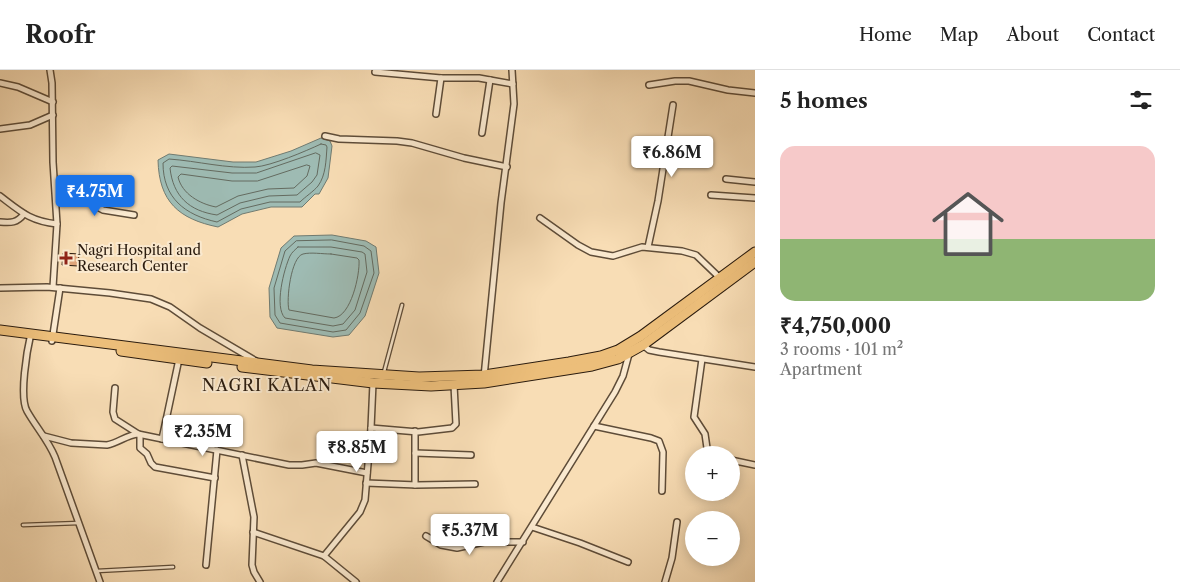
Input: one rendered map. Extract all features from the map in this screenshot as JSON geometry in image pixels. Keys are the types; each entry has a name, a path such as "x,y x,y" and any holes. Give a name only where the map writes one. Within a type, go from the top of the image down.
{"highway":[{"path":"0,330 179,359 373,384 454,385 601,356 618,350 641,336 755,252"},
{"path":"52,339 261,364 383,376 484,379 592,366 618,359 643,346 755,262"},
{"path":"0,334 30,335"}],"street":[{"path":"50,70 53,102 53,162 57,224 53,287"},
{"path":"484,379 501,203 514,104 512,70"},
{"path":"375,72 490,80 513,84"},
{"path":"436,114 441,78"},
{"path":"482,133 490,80"},
{"path":"649,85 689,81 728,90 755,93"},
{"path":"0,83 18,87 53,102"},
{"path":"648,247 657,211 673,106"},
{"path":"0,129 30,125 53,115"},
{"path":"325,136 339,139 412,143 464,158 507,167"},
{"path":"726,179 755,182"},
{"path":"711,194 755,198"},
{"path":"0,196 24,214 41,222 57,224"},
{"path":"56,202 82,199 103,210 134,214"},
{"path":"0,222 15,222 24,214"},
{"path":"540,218 591,252 604,255 620,255 648,247 691,253 696,255 720,278"},
{"path":"0,288 53,287 152,299 161,302 261,364"},
{"path":"52,339 60,288"},
{"path":"30,335 23,390 24,403 26,410 44,436 55,458 100,582"},
{"path":"643,346 649,350 659,352 755,367"},
{"path":"497,582 623,376 629,354"},
{"path":"162,439 179,359"},
{"path":"702,359 694,417 705,434 707,446"},
{"path":"324,556 360,512 365,500 373,384"},
{"path":"371,428 415,431 442,430 455,427 454,385"},
{"path":"115,388 113,412 115,420 140,435"},
{"path":"594,426 659,441 663,452 662,490"},
{"path":"415,431 415,485"},
{"path":"44,436 71,443 108,445 134,434 289,465 302,466 316,463 367,473"},
{"path":"140,435 140,448 147,454 155,467 215,478"},
{"path":"206,565 217,450"},
{"path":"415,453 471,454"},
{"path":"242,455 253,505 252,565 260,582"},
{"path":"740,462 755,465"},
{"path":"366,482 415,485 475,484"},
{"path":"665,582 672,558 677,522"},
{"path":"532,527 628,562"},
{"path":"253,532 324,556 356,582"},
{"path":"426,536 441,545 457,548 484,542 522,542"}],"lane":[{"path":"383,376 402,306"},
{"path":"23,525 79,523"},
{"path":"96,571 173,566"}],"water":[{"path":"321,138 330,141 332,146 328,178 319,194 315,194 302,207 271,207 242,214 218,227 204,224 182,213 167,198 162,187 158,160 169,154 233,162 256,162 291,151"},
{"path":"332,235 366,241 376,247 379,273 365,316 349,335 333,337 277,328 270,317 269,288 281,248 294,236"}],"building":[{"path":"63,253 79,254 78,266 62,265"}],"place":[{"name":"Nagri Hospital and Research Center","path":"66,258"}],"district":[{"name":"NAGRI KALAN","path":"267,385"}]}
